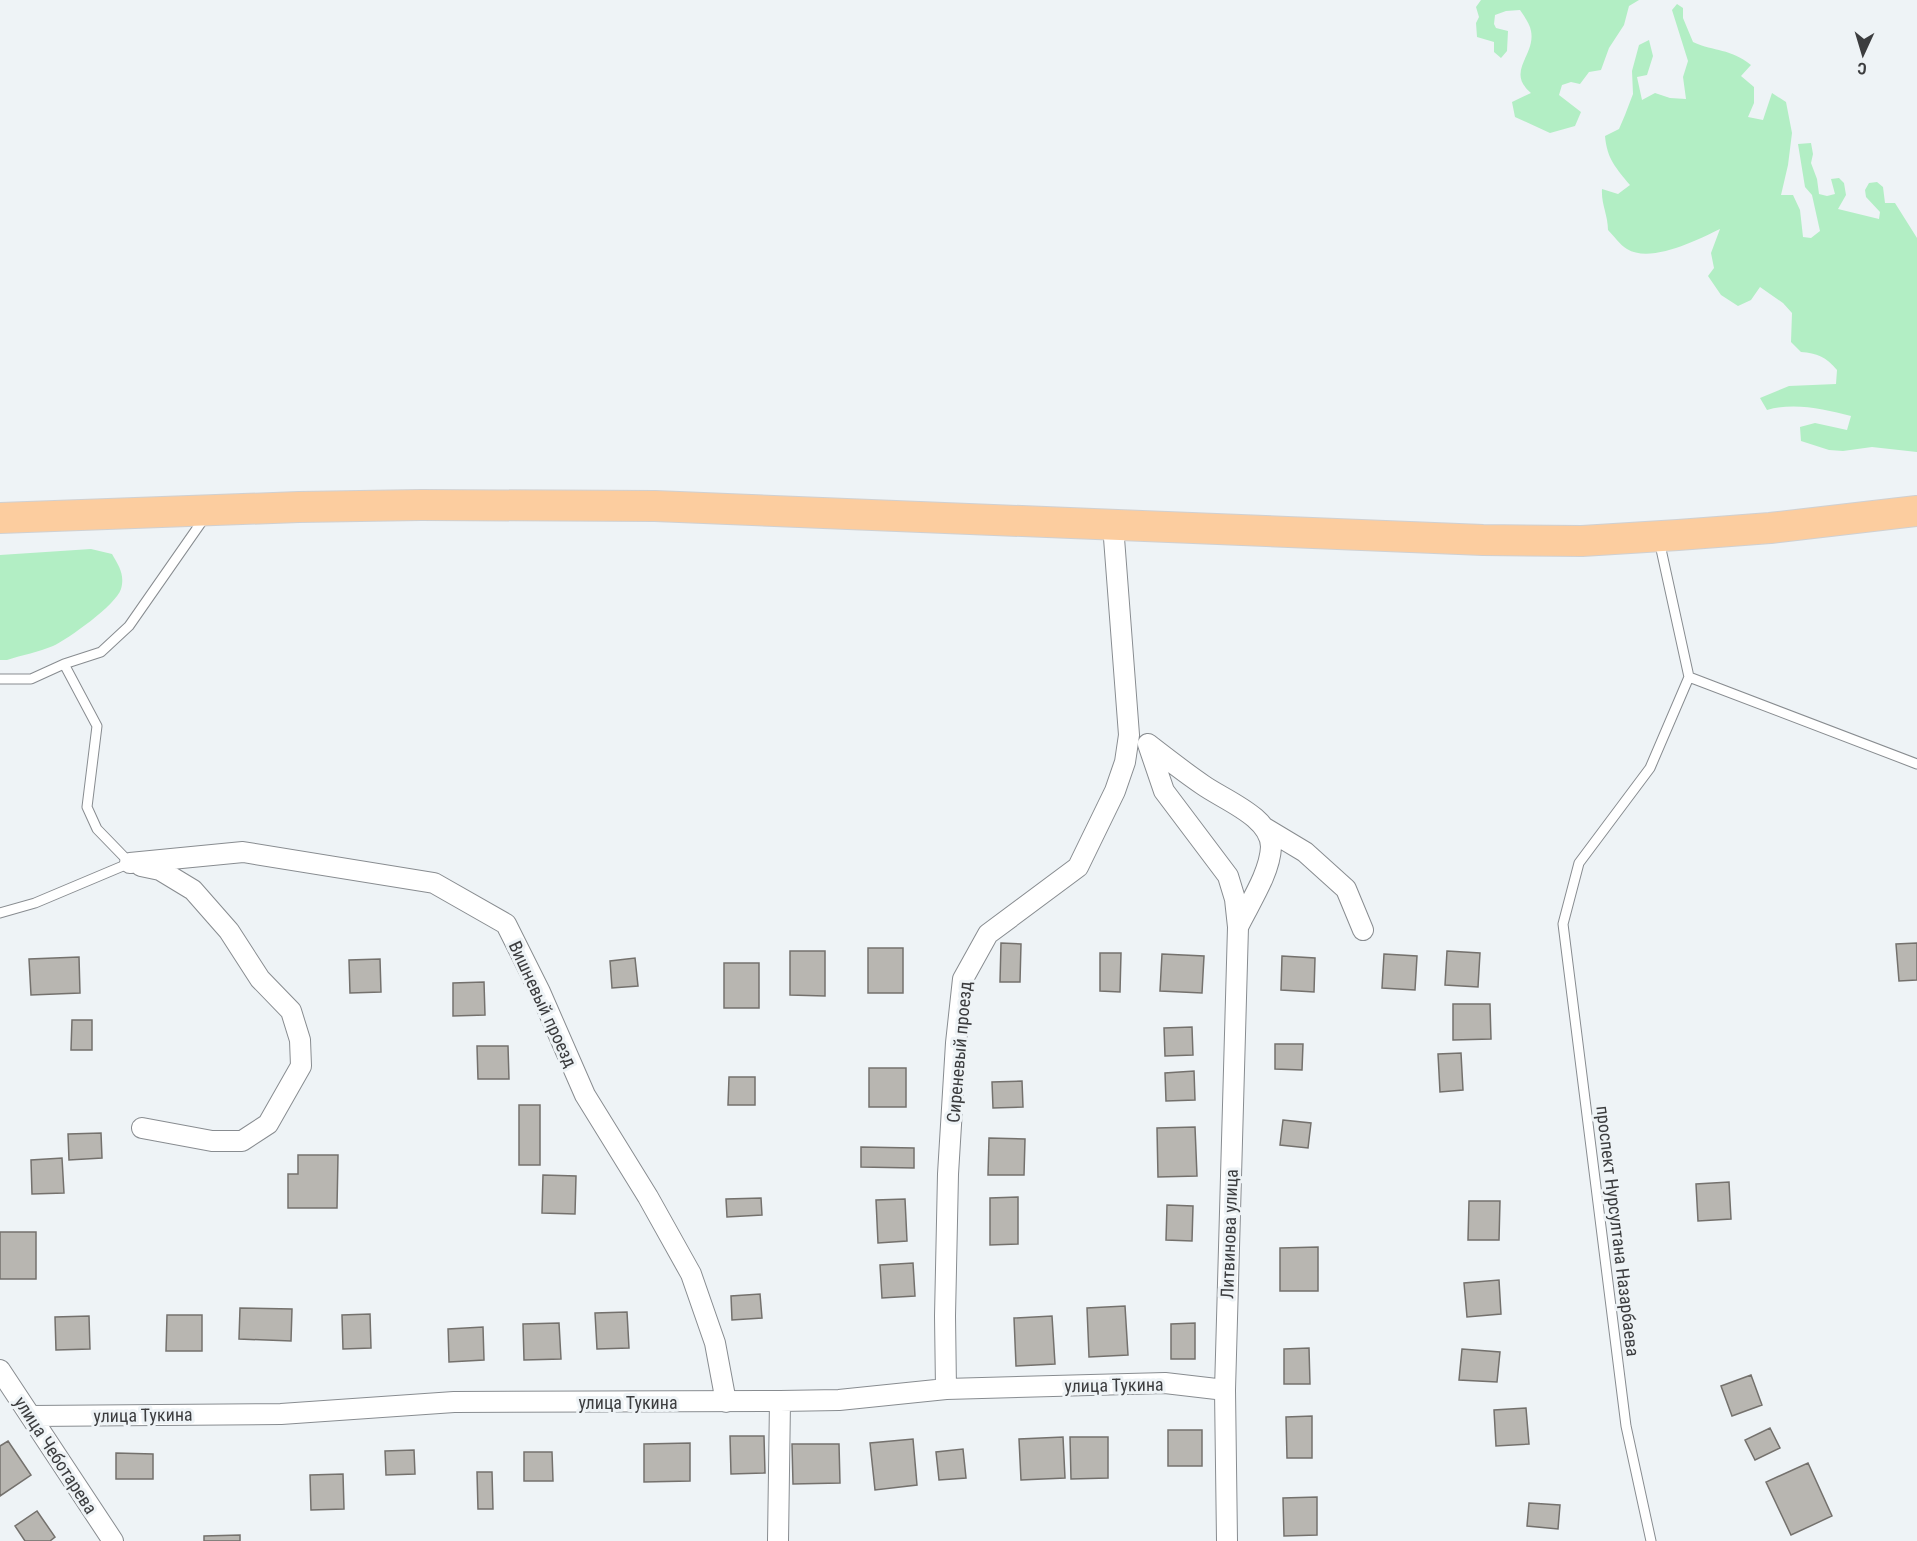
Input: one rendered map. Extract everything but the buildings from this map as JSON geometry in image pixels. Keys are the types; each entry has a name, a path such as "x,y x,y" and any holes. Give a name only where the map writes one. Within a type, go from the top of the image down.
{"main road":[{"path":"0,518 211,509 421,505 655,506 1483,540 1582,541 1770,528 1917,512"}],"street":[{"name":"Сиреневый проезд","path":"946,1389 948,1174 956,1043 963,979 988,934 1078,867 1115,791 1125,762 1129,735 1113,525"},
{"name":"Литвинова улица","path":"1126,702 1148,744 1164,791 1227,876 1236,899 1238,927 1225,1390 1227,1541"},
{"path":"1148,744 1204,786 1244,809 1265,828 1305,852 1346,890 1363,930"},
{"path":"1238,927 1269,864 1271,845 1265,828"},
{"name":"Вишневый проезд","path":"130,863 243,852 434,884 506,924 540,992 585,1095 648,1197 691,1274 715,1343 726,1402"},
{"path":"130,863 160,870 193,890 229,931 260,979 291,1011 300,1040 301,1066 268,1124 242,1141 212,1141 142,1128"},
{"name":"улица Чеботарева","path":"0,1370 113,1541"},
{"name":"улица Тукина","path":"31,1416 281,1414 453,1402 839,1400 946,1389 1164,1383 1225,1390"},
{"path":"778,1541 780,1401"}],"lane":[{"path":"0,679 31,679 64,664 101,652 129,626 211,509"},
{"path":"1658,536 1689,677 1917,764"},
{"path":"0,913 35,903 130,863 97,829 87,807 97,726 64,664"},
{"name":"проспект Нурсултана Назарбаева","path":"1651,1541 1626,1426 1563,924 1579,863 1650,768 1689,677"}],"green space":[{"path":"1481,0 1639,0 1629,6 1624,25 1609,48 1601,70 1589,72 1580,84 1571,82 1562,85 1559,95 1581,112 1575,126 1550,133 1515,117 1512,102 1531,93 1521,78 1521,70 1531,40 1528,23 1520,10 1495,15 1496,28 1508,31 1507,51 1501,58 1494,52 1494,42 1477,37 1476,23 1479,17 1476,7"},
{"path":"1677,4 1683,8 1683,18 1693,42 1729,53 1751,65 1741,76 1754,87 1754,103 1748,117 1763,120 1772,93 1786,102 1792,133 1781,195 1793,195 1800,210 1803,237 1811,238 1820,231 1812,195 1805,187 1798,144 1811,143 1813,154 1811,163 1817,179 1819,194 1827,196 1835,194 1831,179 1839,178 1844,183 1846,195 1838,209 1879,219 1880,212 1866,197 1865,190 1869,183 1877,182 1883,187 1885,203 1895,203 1917,238 1917,452 1872,447 1843,451 1829,450 1801,441 1800,427 1815,423 1847,430 1851,416 1798,407 1767,410 1760,398 1789,386 1836,384 1837,370 1821,356 1801,352 1791,342 1792,313 1783,303 1760,287 1751,300 1738,306 1721,295 1708,276 1714,268 1711,253 1720,229 1675,248 1649,254 1627,249 1608,230 1602,189 1618,194 1630,185 1610,157 1605,136 1619,129 1633,94 1632,71 1639,45 1649,40 1653,56 1647,75 1637,77 1642,100 1655,93 1670,98 1686,99 1683,77 1688,61 1672,10"},
{"path":"91,549 112,554 117,563 122,579 121,589 117,596 91,621 53,646 0,660 0,555"}]}
